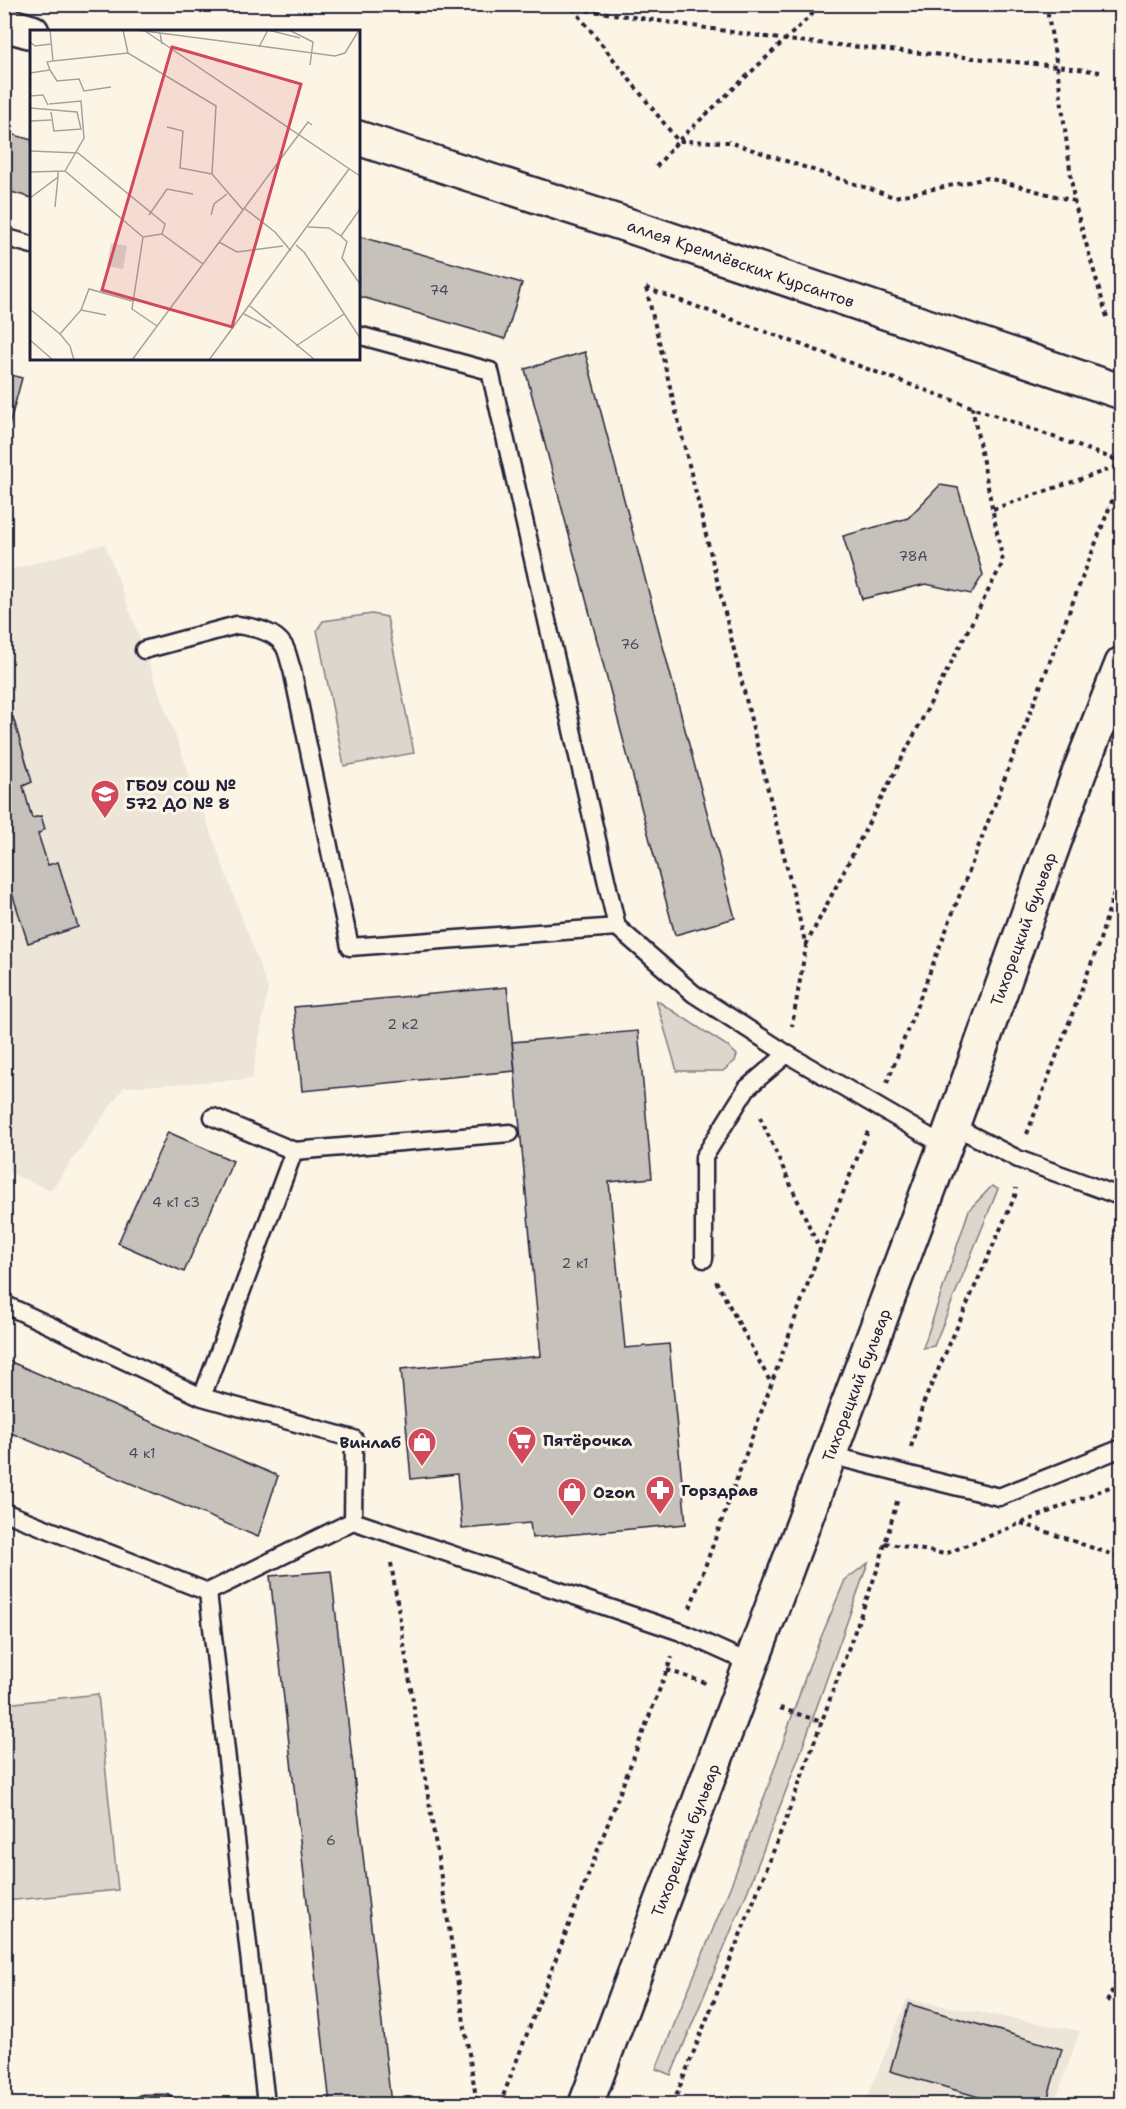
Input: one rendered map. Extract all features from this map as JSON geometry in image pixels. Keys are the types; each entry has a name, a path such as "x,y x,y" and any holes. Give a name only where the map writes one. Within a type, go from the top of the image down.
{"street":[{"path":"4,24 30,31"},
{"name":"аллея Кремлёвских Курсантов","path":"360,139 624,224 1122,392"},
{"name":"Тихорецкий бульвар","path":"586,2104 948,1136 1078,773 1122,664"}],"lane":[{"path":"4,237 30,244"},
{"path":"360,336 490,371 617,927 694,994 877,1108 948,1136 1018,1158 1122,1197"},
{"path":"144,650 237,625 252,627 275,636 284,646 292,669 350,947 617,927"},
{"path":"704,1259 704,1157 747,1088 787,1054"},
{"path":"213,1118 294,1151 510,1133"},
{"path":"202,1397 294,1151"},
{"path":"4,1304 202,1397 354,1439 353,1521"},
{"path":"829,1455 999,1497 1122,1448"},
{"path":"4,1512 208,1592 353,1521 681,1632 752,1664"},
{"path":"208,1592 266,2104"},
{"path":"143,2104 166,2104"}],"path":[{"path":"540,4 574,6 786,40 1100,72"},
{"path":"656,167 678,141 823,4"},
{"path":"1046,4 1057,66 1074,201 1107,317"},
{"path":"574,6 678,141"},
{"path":"678,141 729,142 894,196 988,178 1074,201"},
{"path":"806,946 646,288 1122,464"},
{"path":"787,1054 806,946 1003,561 972,407"},
{"path":"993,509 1122,464"},
{"path":"500,2104 667,1670 820,1250 1122,476"},
{"path":"747,1088 820,1250"},
{"path":"704,1259 772,1385"},
{"path":"1021,1523 1122,1558"},
{"path":"386,1532 477,2104"},
{"path":"667,1670 706,1683"},
{"path":"780,1708 822,1722"},
{"path":"1107,2002 1122,1970"}],"shaded area":[{"name":"ГБОУ СОШ № 572 ДО № 8","path":"105,544 268,989 252,1079 124,1087 51,1190 5,1171 5,571"},
{"path":"372,614 387,617 414,753 344,766 317,630 323,621"},
{"path":"656,1000 729,1047 737,1055 735,1061 723,1071 677,1071"},
{"path":"992,1186 998,1189 934,1346 923,1348 969,1210"},
{"path":"868,1563 800,1754 748,1890 671,2075 656,2069 733,1880 768,1787 809,1666 845,1580"},
{"path":"98,1694 118,1890 5,1901 5,1704"},
{"path":"907,1999 1080,2031 1054,2104 865,2104"}],"building":[{"path":"4,132 30,139 30,197 4,190"},
{"path":"360,237 522,283 505,339 360,297"},
{"path":"585,352 735,918 675,935 525,369"},
{"path":"4,373 22,378 4,444"},
{"path":"940,485 958,488 983,575 971,594 926,584 862,599 843,536 908,518"},
{"path":"13,717 32,782 23,786 32,818 41,816 45,829 38,834 48,865 58,862 78,927 28,943 4,868 4,720"},
{"path":"507,987 515,1071 302,1091 294,1007"},
{"path":"638,1031 652,1178 609,1182 625,1348 669,1344 686,1524 532,1538 530,1523 462,1529 457,1474 411,1479 401,1369 541,1356 512,1042"},
{"path":"168,1132 233,1161 184,1272 118,1243"},
{"path":"4,1359 278,1476 258,1537 4,1430"},
{"path":"331,1571 391,2104 330,2104 270,1576"},
{"path":"909,2004 1062,2049 1046,2104 1003,2104 890,2071"}],"place":[{"name":"ГБОУ СОШ № 572 ДО № 8","path":"105,820"},
{"name":"Пятёрочка","path":"522,1466"},
{"name":"Винлаб","path":"422,1468"},
{"name":"Горздрав","path":"660,1516"},
{"name":"Ozon","path":"572,1518"}]}
